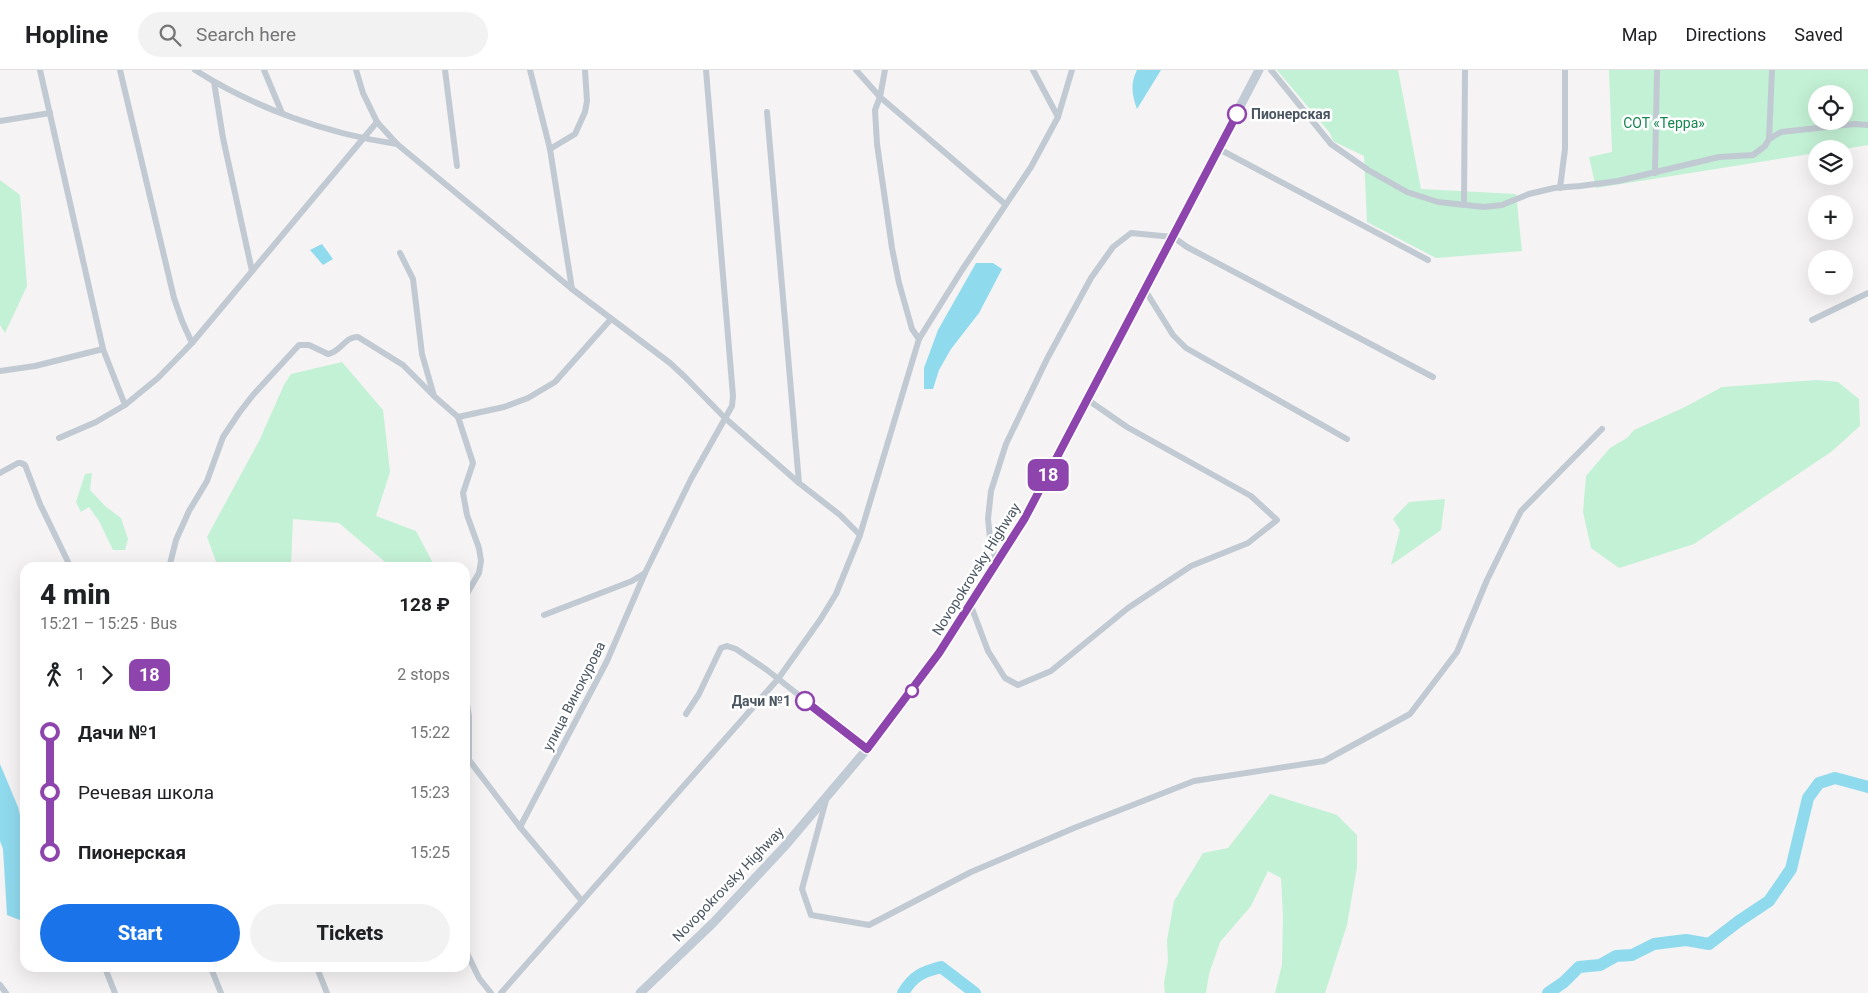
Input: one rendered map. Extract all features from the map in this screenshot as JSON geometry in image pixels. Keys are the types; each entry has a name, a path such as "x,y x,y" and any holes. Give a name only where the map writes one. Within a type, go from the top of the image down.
{"main road":[{"name":"Novopokrovsky Highway","path":"640,993 713,923 784,847 827,797 914,689 971,606 1025,518 1260,70"}],"street":[{"path":"40,70 103,349 125,405"},
{"path":"120,70 174,298 192,343"},
{"path":"195,70 214,82 282,113 364,139 397,144"},
{"path":"264,70 282,113"},
{"path":"356,70 363,93 377,122 397,144 572,289 685,377 726,418 799,483 840,514 860,534"},
{"path":"445,70 457,166"},
{"path":"530,70 550,149 572,289"},
{"path":"550,149 575,134 585,112 587,101 585,70"},
{"name":"улица Винокурова","path":"520,827 607,661 644,574 691,479 732,406 733,396 706,70"},
{"path":"856,70 880,97 1005,204"},
{"path":"885,70 880,97 875,110 877,144 892,248 912,329 919,339"},
{"path":"1033,70 1058,117"},
{"path":"501,993 778,679 820,620 836,594 860,534 919,339 1030,167 1058,117 1072,70"},
{"path":"1271,70 1331,144 1374,174 1408,192 1438,202 1484,207 1502,205 1529,194 1618,181 1718,157 1753,155 1765,146 1775,134 1786,131 1854,124 1868,125"},
{"path":"1464,205 1465,70"},
{"path":"1560,188 1565,149 1565,70"},
{"path":"1655,173 1657,70"},
{"path":"1769,139 1772,70"},
{"path":"214,82 223,138 252,271"},
{"path":"767,112 799,483"},
{"path":"0,121 50,113"},
{"path":"59,438 96,422 125,405 158,378 192,343 377,122"},
{"path":"1219,149 1428,260"},
{"path":"997,564 990,538 988,519 991,491 1006,444 1047,359 1091,278 1113,247 1131,233 1173,236 1188,247 1434,377"},
{"path":"400,253 413,279 422,354 434,396"},
{"path":"1145,290 1173,335 1186,348 1347,439"},
{"path":"1812,320 1868,293"},
{"path":"458,417 504,407 528,398 555,382 611,319"},
{"path":"170,562 176,540 188,511 207,481 223,437 253,396 300,344 328,354 336,352 351,337 358,337 402,364 458,417 473,463 463,493 467,515 479,548 481,561 479,573 470,588"},
{"path":"0,372 35,366 103,349"},
{"path":"971,606 988,651 1005,678 1018,685 1051,671 1128,608 1191,566 1248,543 1277,520 1251,496 1127,427 1088,400"},
{"path":"827,797 802,889 811,915 869,925 972,872 1074,828 1194,781 1324,760 1410,714 1457,652 1487,580 1521,511 1602,429"},
{"path":"0,473 21,463 25,465 40,504 68,562"},
{"path":"544,615 632,581 644,574"},
{"path":"686,714 699,694 721,648 727,646 736,649 778,679 867,749"},
{"path":"470,762 520,827 582,901"},
{"path":"470,959 479,978 491,993"},
{"path":"107,972 115,993"},
{"path":"213,972 222,993"},
{"path":"318,972 326,993"},
{"path":"0,985 6,993"}],"green space":[{"path":"1277,70 1398,70 1421,189 1516,194 1522,251 1436,258 1367,222 1364,156 1333,141 1330,133"},
{"name":"СОТ «Терра»","path":"1609,70 1868,70 1868,145 1853,148 1853,140 1808,140 1808,154 1596,188 1589,157 1612,152"},
{"path":"0,180 20,195 27,286 5,333 0,325"},
{"path":"342,362 383,410 390,472 376,516 416,531 432,562 385,562 339,523 293,519 291,562 216,562 207,537 259,441 284,385 291,374"},
{"path":"1817,380 1838,382 1859,399 1860,426 1831,452 1694,544 1619,568 1591,548 1583,512 1586,476 1610,448 1627,438 1634,430 1685,407 1722,387"},
{"path":"92,473 90,490 105,506 121,518 128,539 125,550 113,550 99,521 89,507 81,512 76,502 85,474"},
{"path":"1445,499 1441,530 1391,565 1400,530 1393,519 1409,502"},
{"path":"1270,794 1337,815 1357,835 1357,867 1347,925 1325,993 1275,993 1282,965 1283,916 1281,878 1268,871 1251,906 1220,942 1209,974 1206,993 1165,993 1164,983 1168,961 1167,940 1174,901 1203,853 1228,848"}],"water":[{"path":"1137,70 1161,70 1137,109 1132,90"},
{"path":"322,244 333,259 323,265 310,250"},
{"path":"976,263 993,263 1002,269 979,313 951,349 939,370 933,389 924,389 924,368 938,330"},
{"path":"0,764 20,815 20,920 7,915 3,849 0,841"}],"waterway":[{"path":"1548,993 1564,982 1579,967 1600,965 1616,956 1632,955 1654,944 1686,940 1709,944 1769,901 1791,869 1808,798 1819,783 1835,778 1868,787"},
{"path":"903,993 910,982 928,971 941,967 975,993"}],"bus line":[{"name":"18","path":"805,701 842,732 867,749 914,689 971,606 1025,518 1237,114"}],"place":[{"name":"Пионерская","path":"1237,114"},
{"name":"Дачи №1","path":"805,701"}]}
